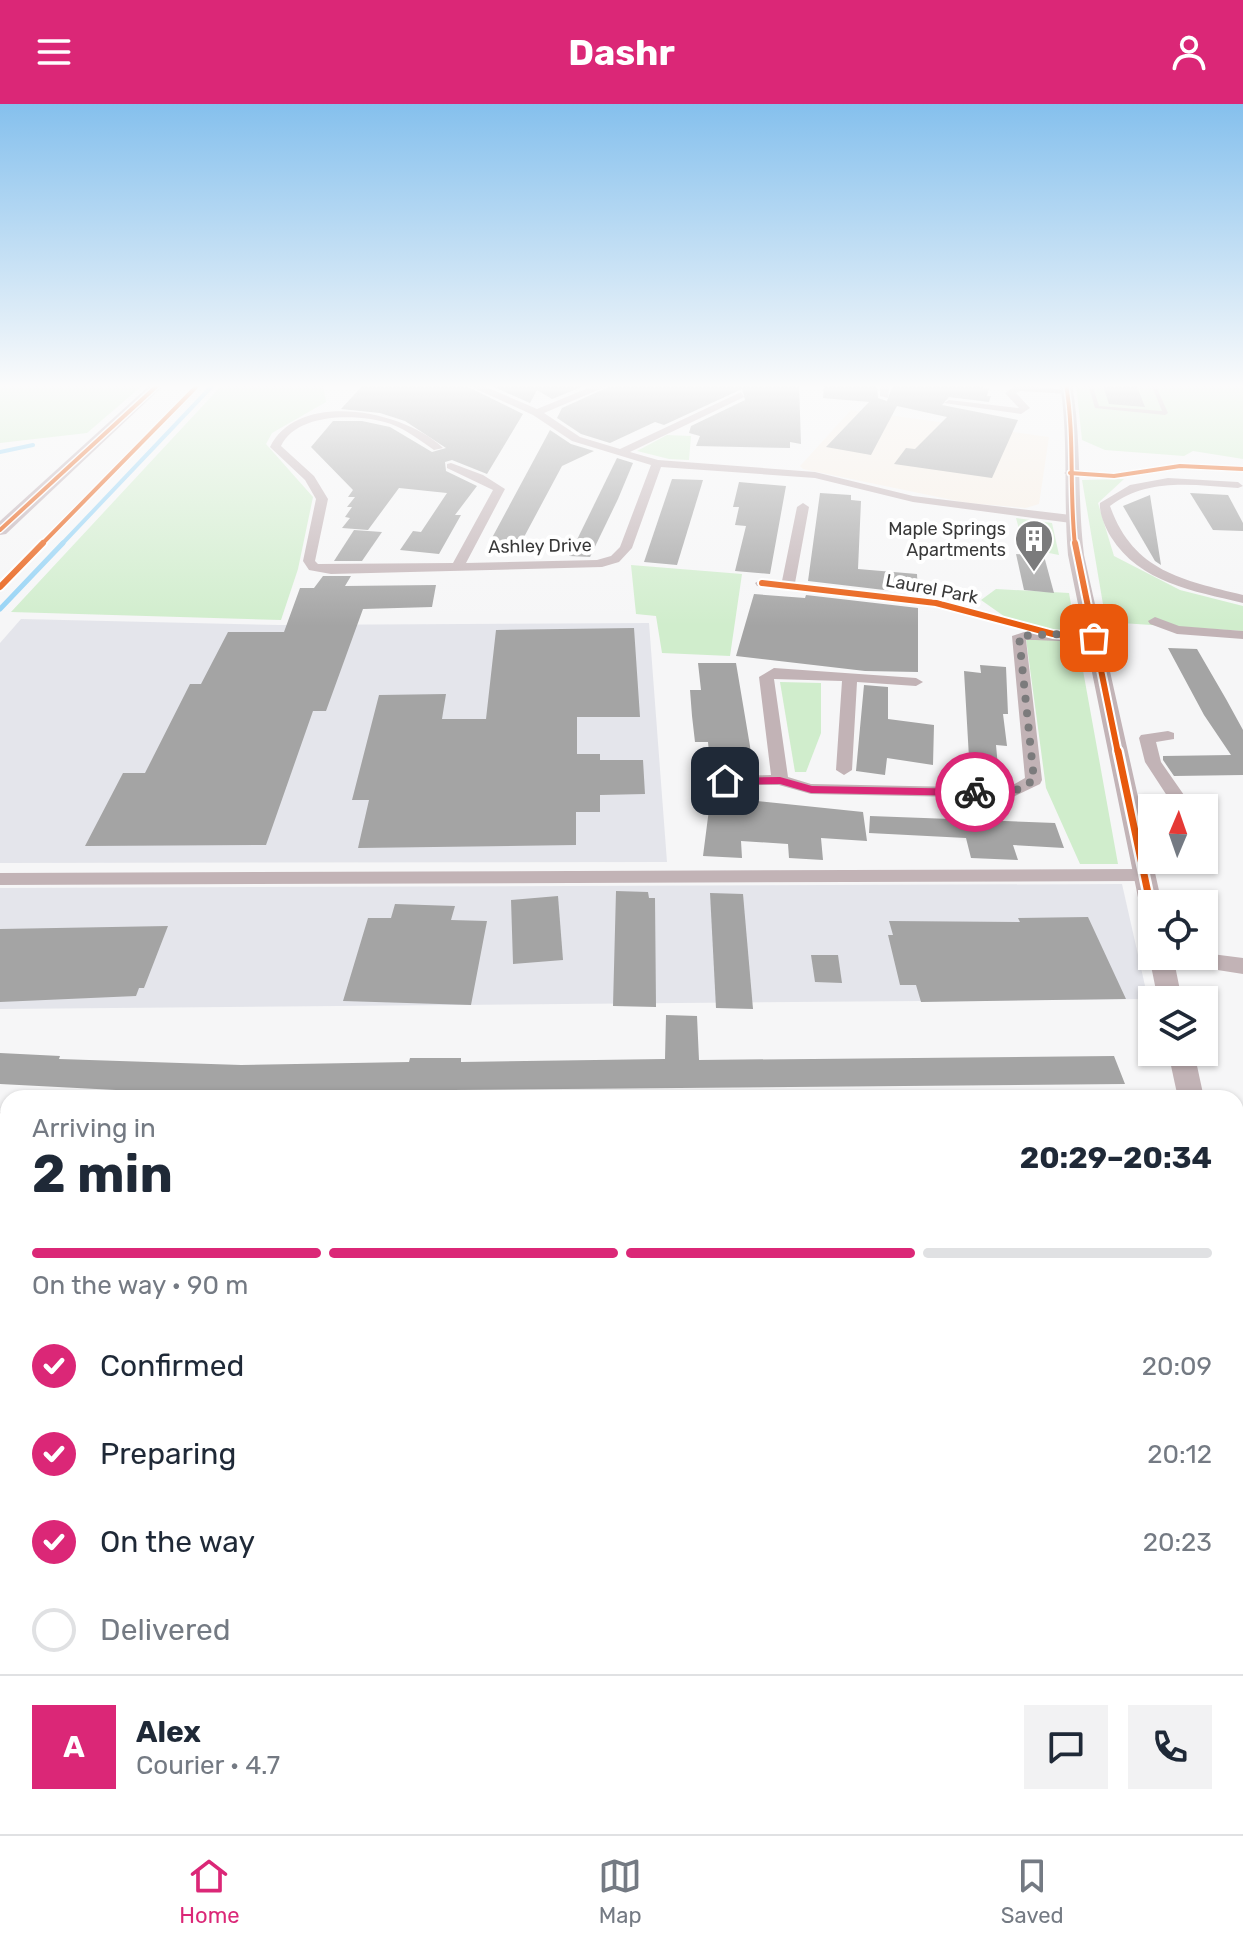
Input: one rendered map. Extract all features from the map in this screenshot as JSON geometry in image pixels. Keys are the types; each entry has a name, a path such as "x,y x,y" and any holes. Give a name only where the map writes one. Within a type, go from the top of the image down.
{"main road":[{"path":"0,530 71,465"}],"street":[{"name":"Ashley Drive","path":"295,465 310,478 322,499 309,561 314,567 331,570 598,564 615,559 626,548 656,465"},
{"path":"680,465 815,475 913,499 1071,519"},
{"path":"1070,465 1071,519 1147,890"},
{"path":"451,466 499,489 459,565"},
{"path":"1070,473 1114,476 1180,466 1237,469 1241,489 1174,481 1146,484 1127,487 1104,505 1117,541 1142,564 1188,585 1243,599"},
{"path":"788,586 803,507"},
{"name":"Laurel Park","path":"762,583 936,603 1053,634"},
{"path":"1155,621 1177,630 1243,635"},
{"name":"Laurel Park","path":"725,781 780,780 811,789 1011,793 1034,780 1019,636 1053,634 1094,638"},
{"path":"780,780 766,677 774,672 916,682"},
{"path":"844,770 850,677"},
{"path":"1168,736 1147,738 1153,762 1175,794"},
{"path":"1133,822 1138,823"},
{"path":"0,879 1144,875"},
{"path":"1218,962 1243,966"},
{"path":"1184,1066 1189,1090"}],"shaded area":[{"path":"1045,465 1039,504 1026,508 967,503 800,466"},
{"path":"21,619 279,625 649,623 667,862 0,863 0,643"},
{"path":"1122,884 1138,955 1138,970 1141,970 1145,986 1138,986 1138,999 0,1009 0,888"}],"green space":[{"path":"148,465 284,465 313,497 298,569 281,620 11,612"},
{"path":"1124,479 1098,503 1114,556 1180,590 1243,606 1243,631 1106,622 1082,480"},
{"path":"1016,518 1052,523 1059,555 1024,548"},
{"path":"631,565 742,574 730,656 662,653 656,616 636,614"},
{"path":"996,589 1069,593 1118,864 1080,864 1046,788 1025,631 981,600"},
{"path":"780,682 821,683 821,733 806,772 795,772"}],"building":[{"path":"328,465 445,465 446,471 477,486 455,515 461,515 439,554 400,550 413,531 421,532 447,493 399,488 368,530 342,528 350,518 345,517 352,507 347,507 355,497 348,497 353,490"},
{"path":"464,465 493,465 487,474"},
{"path":"531,465 565,465 516,552 486,549"},
{"path":"614,465 632,465 590,557 569,556"},
{"path":"899,465 998,465 992,478"},
{"path":"672,479 703,480 677,565 644,562"},
{"path":"739,482 786,486 770,574 735,571 746,526 735,525 739,507 733,507"},
{"path":"820,493 851,495 851,500 861,501 858,569 917,574 918,594 808,581"},
{"path":"1190,493 1228,495 1243,523 1243,531 1213,530"},
{"path":"1150,495 1161,565 1155,561 1123,506"},
{"path":"354,530 382,532 362,561 334,561"},
{"name":"Maple Springs Apartments","path":"1016,554 1044,556 1054,593 1024,590"},
{"path":"323,576 351,576 345,586 436,585 432,607 363,609 326,711 313,711 266,845 85,846 123,773 145,773 190,684 201,684 228,632 284,632 300,588 314,588"},
{"path":"754,594 805,598 806,595 918,608 918,672 865,671 736,656"},
{"path":"634,628 640,717 577,717 577,754 600,754 600,760 643,760 645,794 600,795 600,812 576,812 576,845 358,848 369,800 352,800 379,695 446,694 442,719 486,719 496,630"},
{"path":"1168,648 1197,649 1243,730 1243,775 1174,776 1163,760 1163,756 1231,755 1204,715"},
{"path":"698,663 736,663 752,758 753,772 723,773 714,780 716,786 756,788 757,801 863,812 867,841 821,838 823,860 789,858 788,844 741,841 742,858 703,856 712,786 708,742 695,742 692,716 690,690 701,690"},
{"path":"980,665 1006,667 1008,714 1003,714 1007,746 996,745 999,778 970,775 964,671 981,673"},
{"path":"864,685 888,687 888,719 934,725 933,765 887,758 885,775 856,771"},
{"path":"870,816 1055,823 1064,848 1013,845 1018,860 971,858 966,838 869,833"},
{"path":"616,891 648,892 649,898 655,898 656,1007 613,1006"},
{"path":"710,893 743,894 753,1009 716,1008"},
{"path":"558,896 563,960 513,964 511,900"},
{"path":"395,904 455,906 451,920 487,921 471,1005 343,1001 368,918 391,918"},
{"path":"1088,917 1126,999 921,1002 916,985 900,985 888,935 893,935 889,921 1020,922 1018,918"},
{"path":"168,926 144,988 139,988 136,996 0,1002 0,929"},
{"path":"811,955 838,955 842,983 815,982"},
{"path":"666,1015 697,1016 699,1060 1114,1056 1125,1084 116,1090 0,1084 0,1053 60,1056 59,1059 241,1065 409,1062 410,1058 461,1058 461,1062 665,1059"}],"waterway":[{"path":"61,545 137,465"},
{"path":"0,609 63,543"}],"cycle path":[{"path":"0,530 71,465"},
{"path":"0,587 120,465"},
{"path":"1070,465 1070,500 1076,555 1147,890"},
{"path":"1070,473 1114,476 1180,466 1243,469"},
{"path":"762,583 936,603 1053,634 1094,638"}],"way so far":[{"path":"975,792 1011,793 1034,780 1019,636 1053,634 1094,638"}],"place":[{"name":"Maple Springs Apartments","path":"1034,573"}],"route":[{"path":"725,781 780,780 811,789 975,792"}]}
